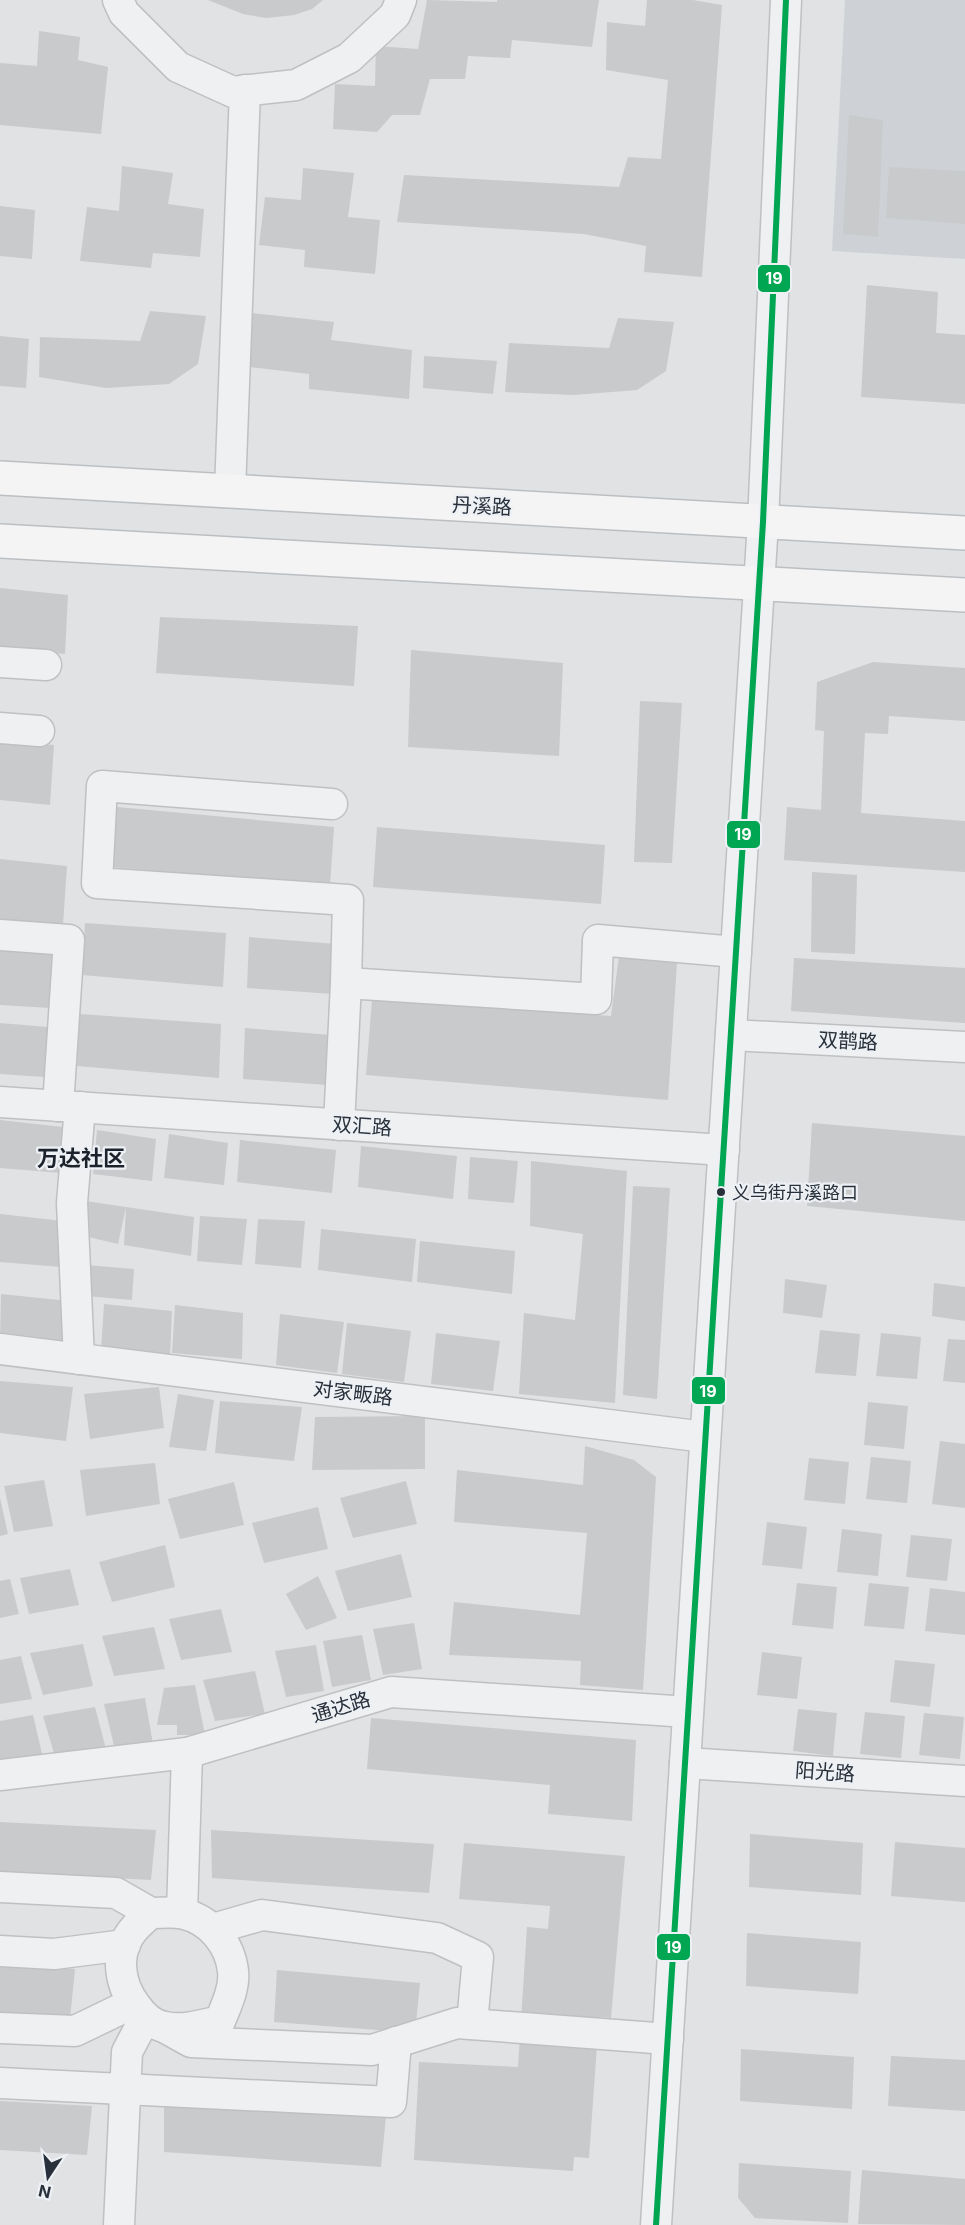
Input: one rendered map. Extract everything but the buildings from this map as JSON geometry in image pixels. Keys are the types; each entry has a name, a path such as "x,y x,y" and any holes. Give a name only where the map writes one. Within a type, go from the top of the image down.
{"main road":[{"name":"丹溪路","path":"0,478 965,533"},
{"path":"0,541 965,595"}],"street":[{"path":"118,0 124,13 178,67 233,92 296,85 349,58 395,15 401,0"},
{"path":"656,2225 764,522 786,0"},
{"path":"230,491 245,90"},
{"path":"0,662 46,665"},
{"path":"0,728 39,731"},
{"path":"332,804 102,786 97,883 348,900 339,1125"},
{"path":"0,935 69,940 69,1107 80,1359"},
{"path":"346,982 596,999 598,940 736,952"},
{"name":"双鹊路","path":"731,1035 965,1047"},
{"name":"双汇路","path":"0,1102 724,1150"},
{"name":"对家畈路","path":"0,1349 705,1437"},
{"name":"通达路","path":"0,1775 188,1753 391,1692 688,1712"},
{"path":"182,1913 188,1753"},
{"name":"阳光路","path":"685,1763 965,1781"},
{"path":"0,1887 116,1893 151,1913 182,1913 199,1919 213,1929 224,1944 233,1971 229,2001 220,2021 191,2027 148,2016 75,2031 0,2028"},
{"path":"151,1913 132,1930 125,1945 120,1966 123,1984 148,2016 191,2042 372,2050 457,2023 668,2039"},
{"path":"213,1929 262,1916 437,1938 478,1957 472,2024"},
{"path":"0,1951 54,1954 125,1945"},
{"path":"119,2225 127,2052 148,2016"},
{"path":"0,2083 391,2103 396,2043"}],"shaded area":[{"path":"845,0 965,0 965,259 832,251"}],"transit line":[{"name":"19","path":"656,2225 763,522 786,0"}],"place":[{"name":"义乌街丹溪路口","path":"721,1192"}],"district":[{"name":"万达社区","path":"81,1158"}]}
